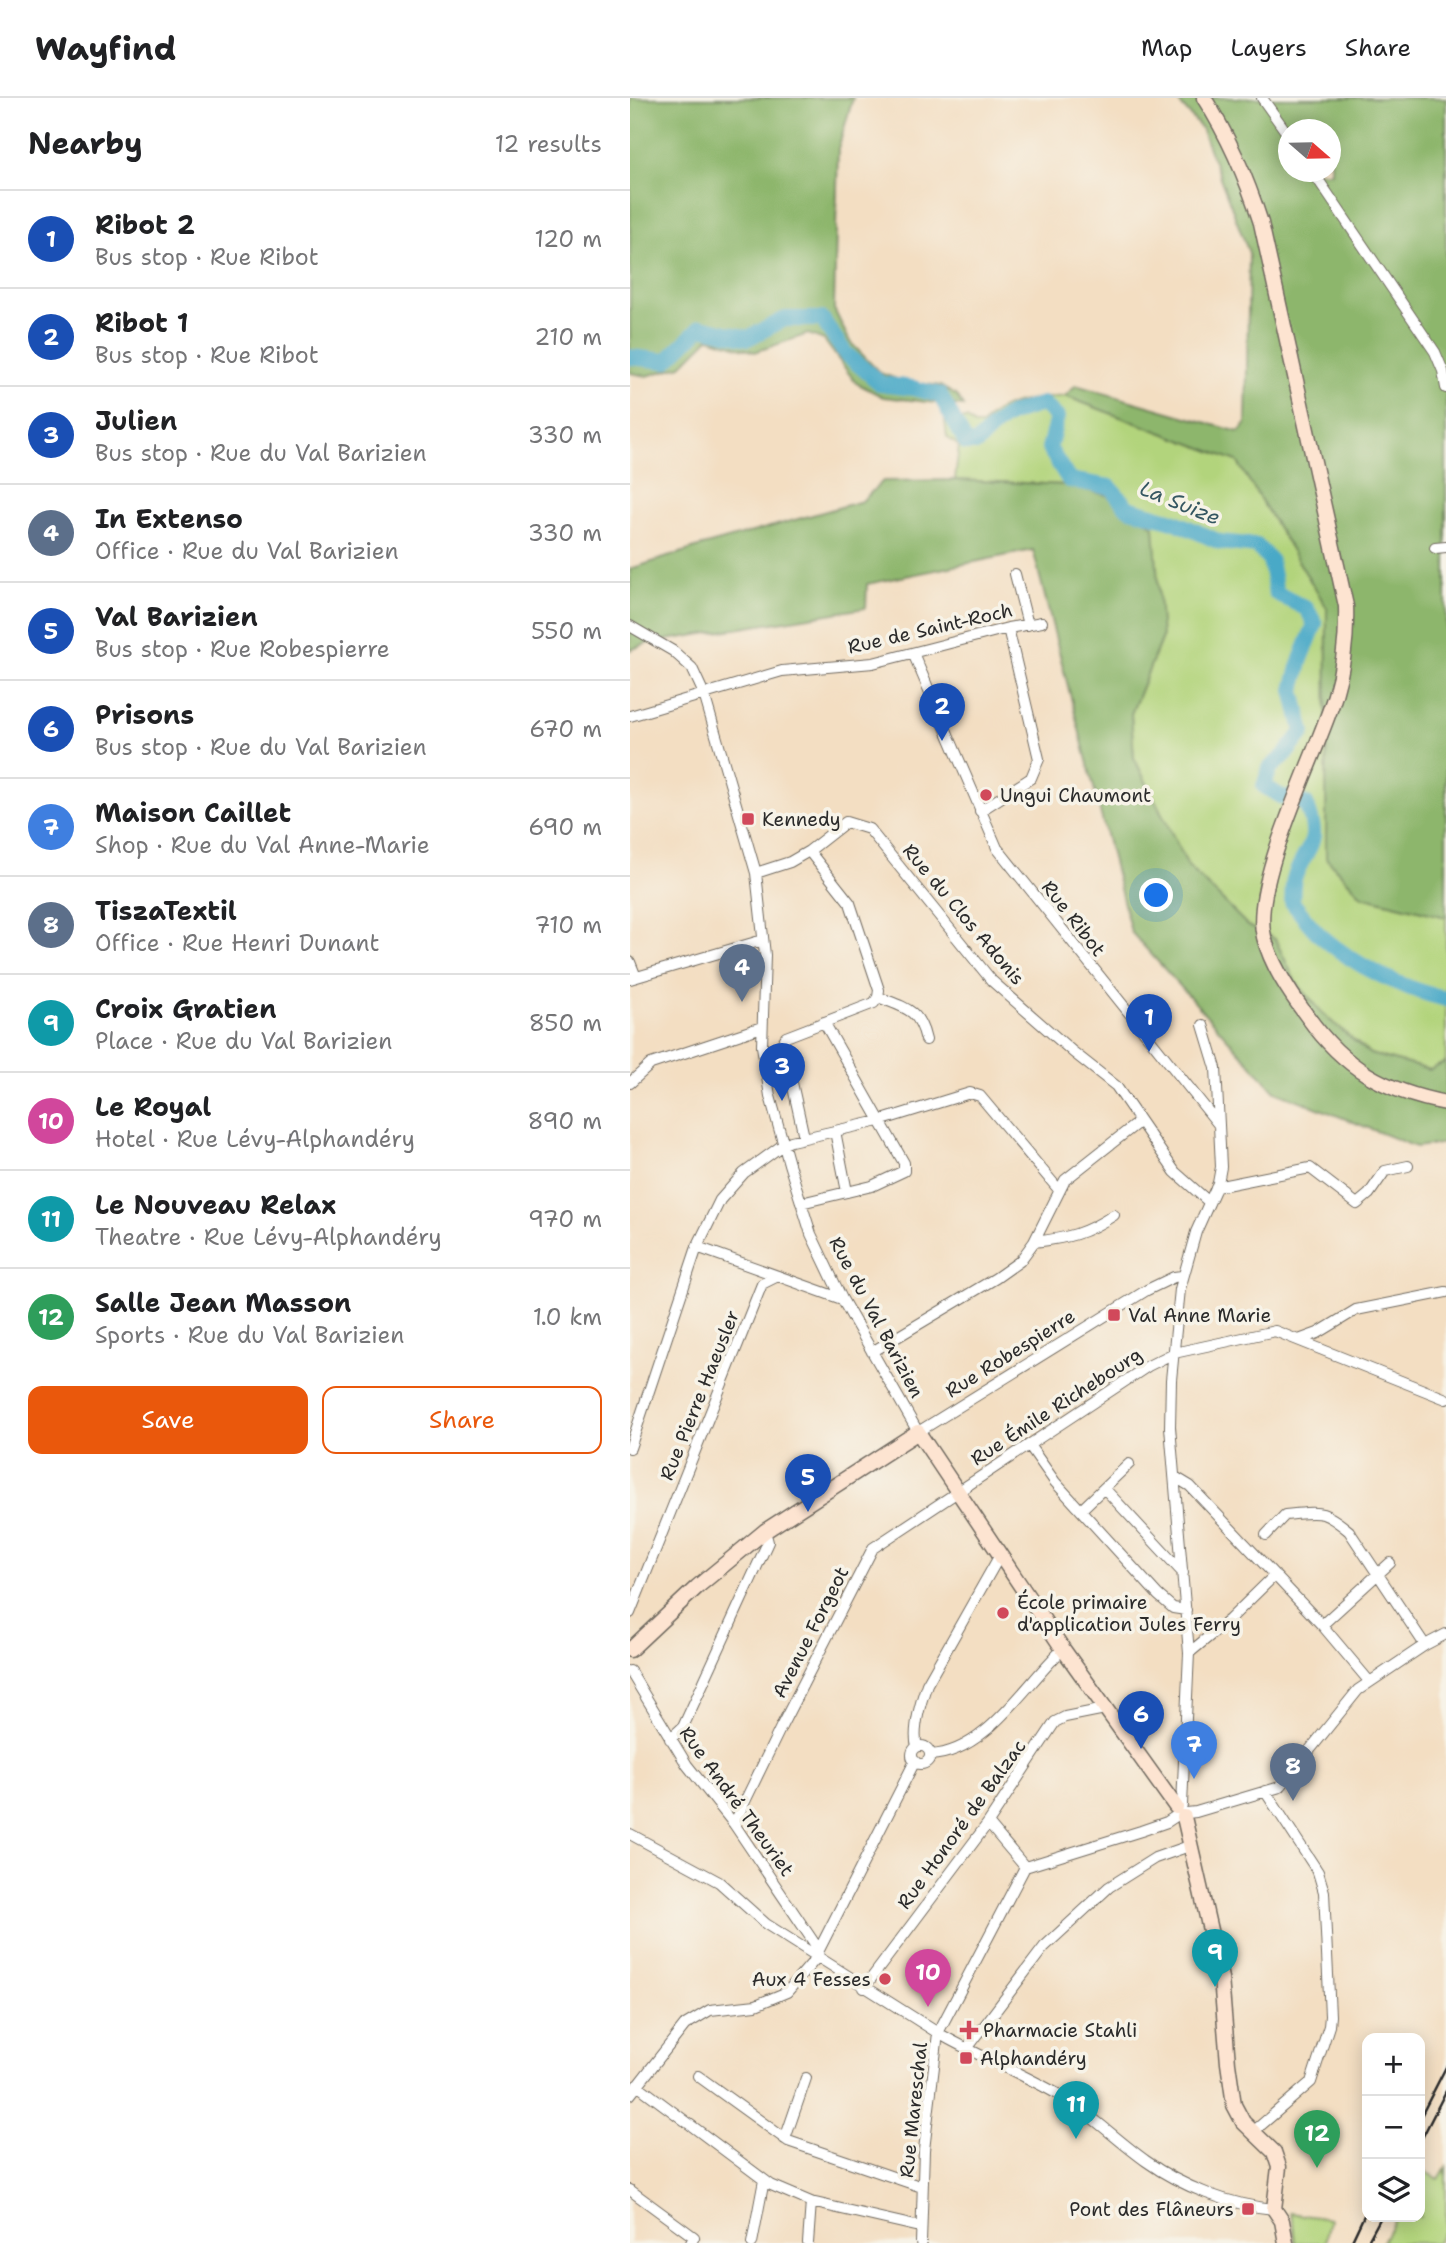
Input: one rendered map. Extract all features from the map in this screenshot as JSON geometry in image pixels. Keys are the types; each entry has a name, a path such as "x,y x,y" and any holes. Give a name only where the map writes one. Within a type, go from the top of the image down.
{"street":[{"path":"1204,98 1224,130 1261,223 1346,606 1344,663 1335,697 1295,801 1264,900 1263,936 1292,997 1324,1040 1356,1069 1383,1085 1446,1103"},
{"path":"1262,98 1278,121"},
{"path":"1320,182 1435,352 1446,388"},
{"path":"1015,574 1028,625"},
{"name":"Rue de Saint-Roch","path":"630,716 782,671 873,663 1008,628 1042,622"},
{"name":"Rue du Val Barizien","path":"630,626 673,651 692,668 704,694 756,873 765,955 762,1046 770,1096 811,1234 842,1299 918,1432 1105,1709 1181,1812 1192,1845 1221,1978 1232,2095 1243,2122 1277,2158 1279,2167 1274,2209 1282,2221 1286,2243"},
{"path":"980,811 1031,778 1039,759 1008,628"},
{"name":"Rue Ribot","path":"913,653 997,848 1219,1125"},
{"name":"Rue du Clos Adonis","path":"756,873 790,862 846,822 869,829 992,981 1116,1086 1175,1172 1209,1202"},
{"path":"804,1137 783,1042 786,1037 874,1003 879,990 850,903 809,851"},
{"path":"630,962 633,978 763,940"},
{"path":"878,998 915,1014 926,1040"},
{"path":"801,1203 872,1186 904,1171 904,1163 824,1022"},
{"path":"1181,1812 1189,1653 1170,1427 1174,1353 1182,1276 1221,1167 1216,1068 1203,1025"},
{"path":"630,1083 651,1065 762,1027"},
{"path":"630,1448 697,1247 720,1200 744,1172 784,1144 879,1121 970,1093 979,1096 1059,1190"},
{"path":"872,1352 1020,1261 1034,1242 1059,1190 1077,1170 1140,1121"},
{"path":"835,1131 847,1192"},
{"path":"1216,1187 1310,1168 1357,1204 1369,1194 1385,1171 1408,1166"},
{"path":"1034,1242 1088,1231 1114,1216"},
{"path":"697,1247 842,1299"},
{"name":"Rue Pierre Haeusler","path":"630,1613 762,1284 779,1276"},
{"name":"Rue Robespierre","path":"630,1650 697,1587 765,1531 1147,1290 1182,1276"},
{"path":"1300,1340 1356,1310 1446,1292"},
{"name":"Rue Émile Richebourg","path":"958,1491 1148,1366 1174,1353 1275,1331 1446,1399"},
{"path":"1029,1445 1055,1482 1158,1595 1173,1608 1186,1610"},
{"path":"1082,1509 1129,1464"},
{"path":"1175,1477 1190,1486 1322,1625 1369,1681"},
{"path":"1104,1488 1184,1573"},
{"name":"Avenue Forgeot","path":"734,1824 873,1548 958,1491"},
{"path":"1266,1535 1285,1515 1322,1512 1349,1531 1425,1644"},
{"path":"670,1739 683,1727 740,1606 768,1542 765,1531"},
{"path":"917,1747 915,1741 927,1684 1000,1555"},
{"path":"1322,1625 1390,1563"},
{"path":"1189,1653 1275,1576"},
{"path":"988,1823 1025,1867 1167,1822 1181,1812 1196,1812 1280,1787 1358,1690 1425,1644 1446,1634"},
{"path":"930,1755 944,1754 977,1739 1063,1648"},
{"name":"Rue André Theuriet","path":"630,1671 687,1765 734,1824 818,1953"},
{"name":"Rue Honoré de Balzac","path":"864,1988 988,1823 1055,1723 1065,1717 1105,1709"},
{"path":"924,1746 930,1755 922,1764 915,1761 912,1754 917,1747 924,1746"},
{"path":"630,2095 685,2025 710,2010 756,2006 788,1992 818,1953 915,1761"},
{"path":"1253,2132 1311,2082 1329,2026 1324,1892 1318,1872 1265,1791"},
{"path":"630,1834 719,1882 766,1924 804,1950 818,1953 864,1988 966,2050 1046,2087 1069,2101 1147,2162 1168,2175 1241,2204 1274,2209"},
{"path":"966,2050 1044,1947 1109,1887 1155,1858 1192,1845"},
{"name":"Rue Mareschal","path":"921,2243 924,2150 938,2033 1025,1867"},
{"path":"698,2076 785,2139 922,2187"},
{"path":"785,2139 806,2078"},
{"path":"637,2085 764,2180 811,2203 920,2227"},
{"path":"752,2243 764,2180"},
{"path":"630,2190 694,2237 691,2243"},
{"path":"808,2243 811,2203"}],"green space":[{"path":"630,98 853,98 838,149 834,309 850,342 880,373 902,381 940,386 957,396 963,406 883,397 856,383 824,340 808,334 755,352 709,338 681,366 647,376 630,373"},
{"path":"1175,98 1446,98 1446,917 1362,896 1326,858 1327,608 1237,461 1065,396 1076,385 1239,432 1246,424 1249,253 1201,128"},
{"path":"1065,396 1237,461 1327,608 1326,858 1362,896 1446,917 1446,1062 1430,1070 1370,1054 1325,1016 1295,981 1275,939 1248,926 1188,866 1134,758 1131,714 1162,637 1106,495 1067,485 955,480 959,446 947,437 945,421 967,419 974,425 982,425 990,416 1009,405"},
{"path":"955,480 1067,485 1106,495 1154,526 1162,637 1131,714 1134,758 1188,866 1248,926 1275,939 1295,981 1325,1016 1370,1054 1430,1070 1446,1062 1446,1143 1416,1147 1275,1091 1131,932 1033,550 867,584 866,608 648,643 630,650 630,569 862,501 883,481"},
{"path":"1446,2167 1446,2229 1436,2243 1382,2243 1393,2222 1425,2222 1425,2172 1439,2179"},
{"path":"1290,2213 1330,2219 1325,2243 1295,2243"}],"waterway":[{"name":"La Suize","path":"630,357 666,361 701,327 748,338 785,319 822,319 845,353 881,384 940,395 966,443 977,443 1013,413 1043,404 1057,417 1049,448 1069,480 1110,487 1128,508 1173,521 1220,542 1257,546 1270,560 1276,593 1307,609 1315,624 1301,659 1293,690 1303,732 1284,756 1270,768 1264,786 1280,796 1306,804 1311,818 1313,837 1294,879 1292,902 1317,932 1349,957 1412,989 1446,999"}],"railway":[{"path":"1425,2108 1446,2067"},
{"path":"1425,2132 1446,2091"},
{"path":"1351,2243 1362,2220"},
{"path":"1367,2243 1378,2222"}],"place":[{"name":"Ribot 1","path":"942,741"},
{"name":"Ungui Chaumont","path":"986,795"},
{"name":"Kennedy","path":"748,819"},
{"name":"In Extenso","path":"742,1002"},
{"name":"Ribot 2","path":"1149,1052"},
{"name":"Julien","path":"782,1101"},
{"name":"Val Anne Marie","path":"1114,1315"},
{"name":"Val Barizien","path":"808,1512"},
{"name":"École primaire d'application Jules Ferry","path":"1003,1613"},
{"name":"Prisons","path":"1141,1749"},
{"name":"Maison Caillet","path":"1194,1779"},
{"name":"TiszaTextil","path":"1293,1801"},
{"name":"Aux 4 Fesses","path":"885,1979"},
{"name":"Croix Gratien","path":"1215,1987"},
{"name":"Le Royal","path":"928,2007"},
{"name":"Pharmacie Stahli","path":"969,2030"},
{"name":"Alphandéry","path":"966,2058"},
{"name":"Le Nouveau Relax","path":"1076,2139"},
{"name":"Salle Jean Masson","path":"1317,2168"},
{"name":"Pont des Flâneurs","path":"1248,2209"}]}
